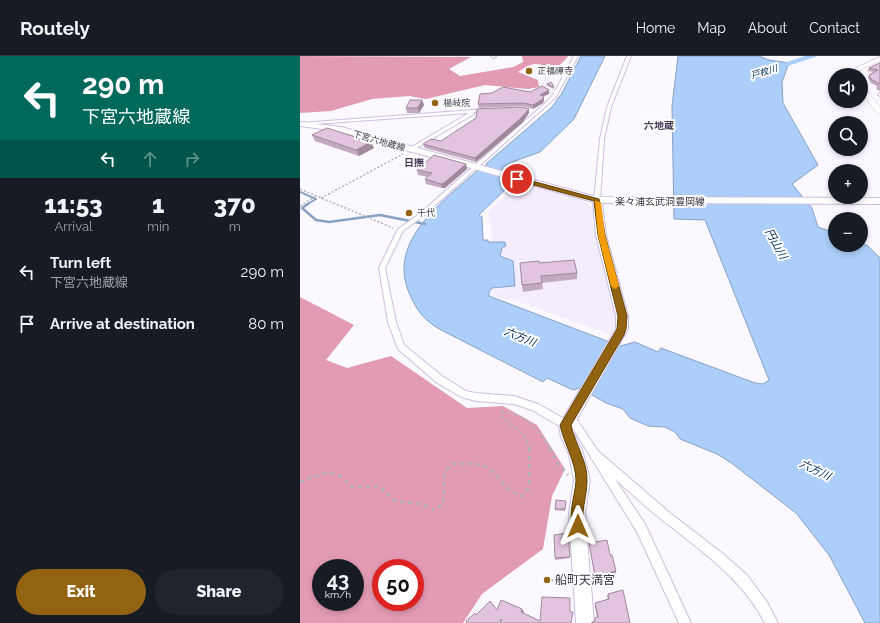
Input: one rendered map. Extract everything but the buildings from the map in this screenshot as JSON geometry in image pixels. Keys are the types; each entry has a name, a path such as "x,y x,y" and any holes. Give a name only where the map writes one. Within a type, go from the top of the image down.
{"main road":[{"path":"860,68 880,59"},
{"path":"868,96 880,111"},
{"name":"下宮六地蔵線","path":"301,124 330,127 517,179 601,200"},
{"name":"楽々浦玄武洞豊岡線","path":"601,200 880,202"},
{"path":"585,623 577,513 582,480 576,453 568,437 568,421 622,329 622,316 601,235 601,200"}],"street":[{"path":"576,56 557,92 538,112 477,168 420,216 400,230 382,268 392,322 401,347 439,379 464,394 476,397 514,400 535,407 568,421 584,437 593,454 641,528 685,623"},
{"path":"601,200 602,139 609,107 629,56"},
{"path":"301,124 495,110"},
{"path":"529,110 538,112"},
{"path":"410,150 474,112"},
{"path":"593,454 632,488 726,561 744,580 772,623"}],"lane":[{"path":"551,70 543,83 543,88 549,91 557,92"}],"path":[{"path":"321,198 410,150"},
{"path":"300,189 400,230"},
{"path":"300,206 316,196"},
{"path":"300,482 320,474 332,474 343,477 352,487 380,487 395,501 421,504 435,510 442,505 444,498 445,472 452,464 480,465 501,480 511,493 516,496 522,496 529,488 529,442 525,436 502,416 502,412 507,411 516,414 540,434 559,468"},
{"path":"549,580 583,586"}],"shaded area":[{"path":"300,56 471,57 449,69 460,76 513,67 523,62 522,56 568,56 562,63 553,68 536,64 528,66 518,72 538,80 539,87 528,89 485,85 426,99 409,96 372,99 331,111 300,113"},
{"path":"519,182 581,199 593,209 617,313 615,328 612,335 511,299 506,300 492,295 490,292 492,290 515,287 514,261 500,256 502,248 506,246 505,242 493,242 488,212"},
{"path":"300,297 354,325 326,360 347,368 391,356 467,408 503,406 537,425 565,469 552,496 543,549 482,594 463,623 300,623"}],"water":[{"path":"581,56 605,56 574,119 540,152 505,166 500,172 515,180 479,215 482,217 483,240 488,240 488,242 505,242 506,246 502,248 500,256 513,261 515,286 492,288 489,292 489,296 620,346 635,342 658,352 661,348 755,383 763,384 769,380 705,220 674,219 672,106 678,56 759,56 769,60 789,63 782,82 783,103 818,165 792,184 812,208 818,227 828,231 828,252 868,252 868,246 880,258 880,623 865,623 829,555 796,513 730,462 717,454 680,439 675,432 665,427 648,426 630,418 623,409 606,403 580,388 573,390 547,378 543,382 435,327 422,315 413,301 404,275 405,257 412,240 422,224 435,209 478,170 486,169 486,164 552,107 562,93"}],"waterway":[{"name":"戸枚川","path":"767,70 814,56"},
{"path":"300,192 316,199 306,205"},
{"path":"308,204 302,208 316,220 329,222 380,215 425,224"}],"slow traffic":[{"path":"597,202 601,235 615,286"}],"place":[{"name":"正福禪寺","path":"529,71"},
{"name":"楊岐院","path":"435,103"},
{"name":"千代","path":"409,213"},
{"name":"船町天満宮","path":"547,580"}],"district":[{"name":"六地蔵","path":"659,125"},
{"name":"日撫","path":"414,162"}],"route":[{"path":"517,179 597,200 601,235 618,294 622,316 622,329 619,335 566,425 568,437 576,453 582,480 577,513 578,526"}],"water label":[{"name":"円山川","path":"776,244"},
{"name":"六方川","path":"520,337"},
{"name":"六方川","path":"815,470"}]}
